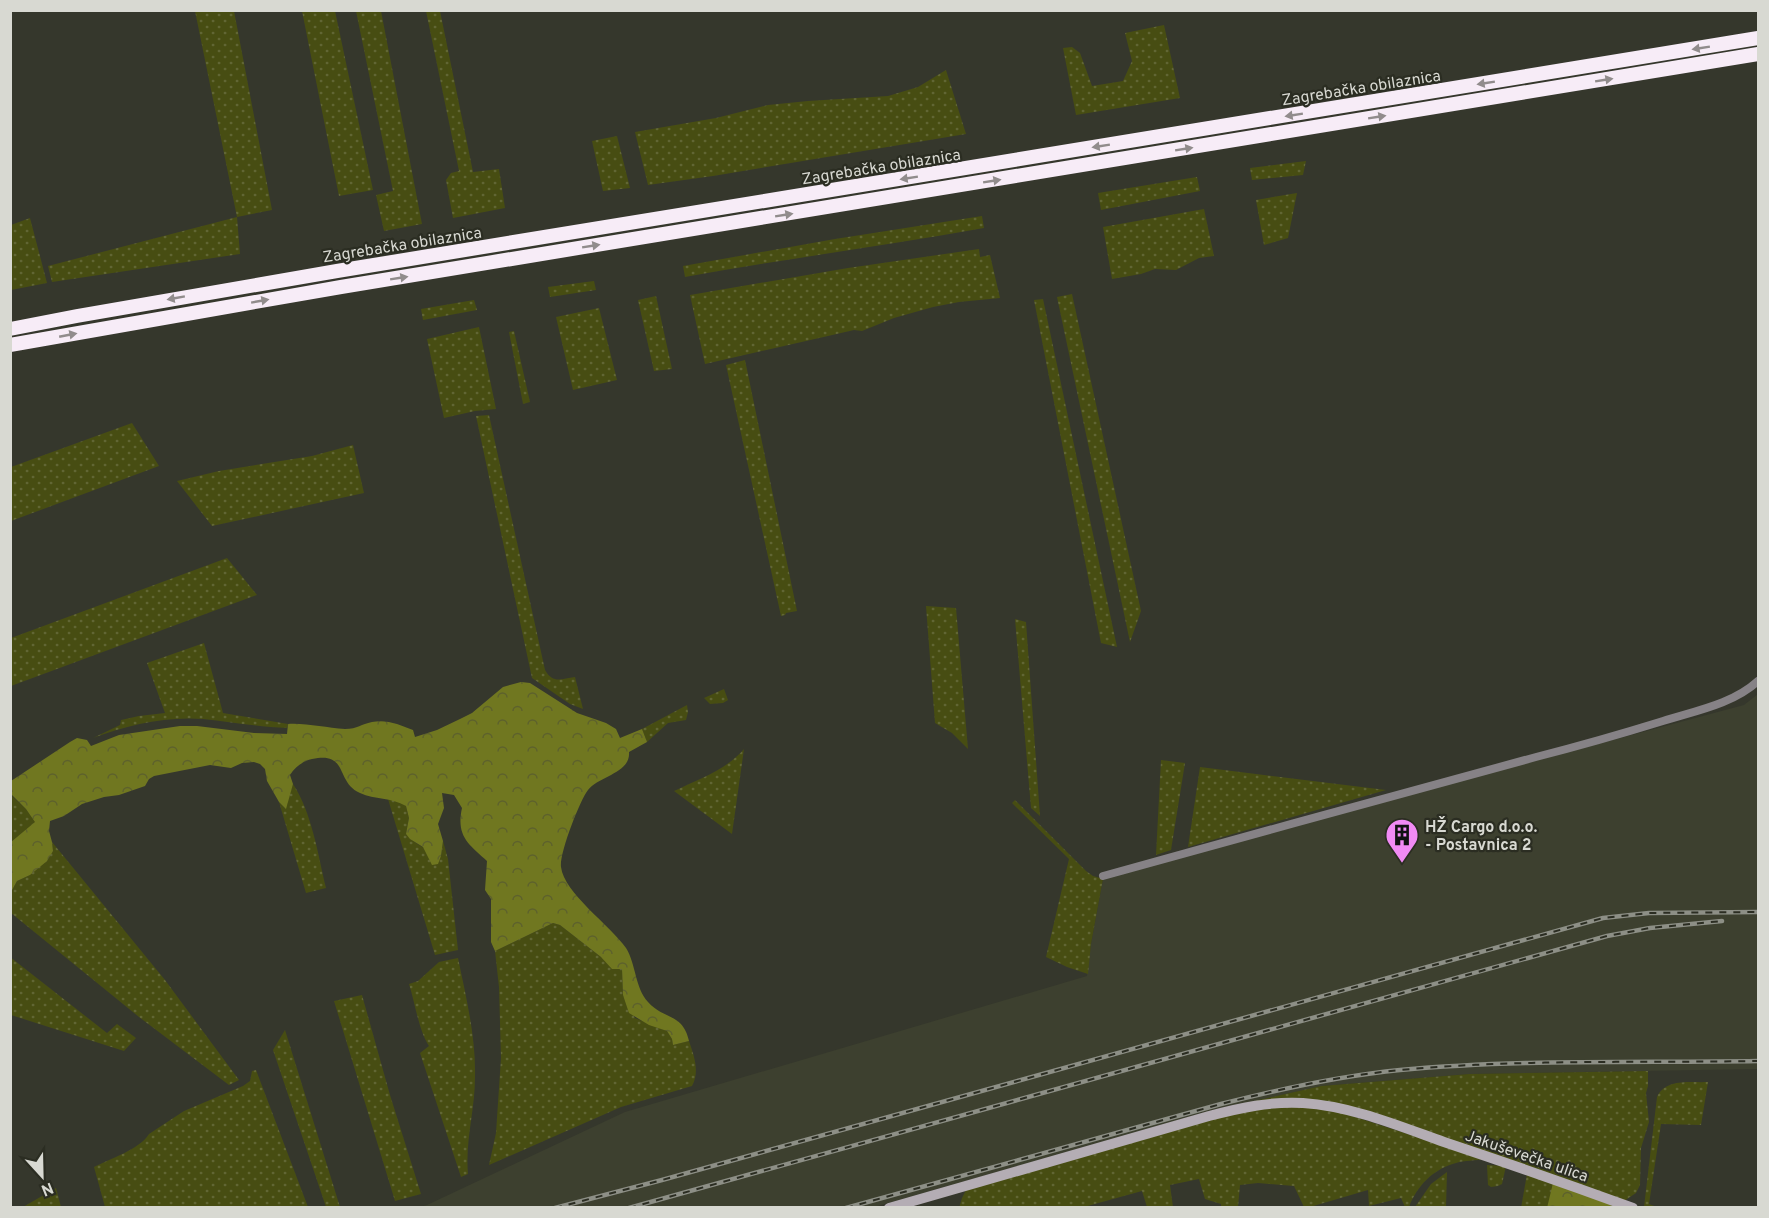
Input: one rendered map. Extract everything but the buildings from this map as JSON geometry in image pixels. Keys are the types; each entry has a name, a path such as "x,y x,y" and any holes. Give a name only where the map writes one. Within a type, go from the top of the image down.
{"highway":[{"name":"Zagrebačka obilaznica","path":"10,329 291,279 1758,38"},
{"name":"Zagrebačka obilaznica","path":"10,345 341,287 1758,54"}],"main road":[{"name":"Jakuševečka ulica","path":"889,1208 1141,1134 1267,1103 1329,1106 1412,1131 1633,1208"}],"street":[{"path":"1103,876 1356,805 1612,737 1711,706 1731,698 1758,681"}],"shaded area":[{"path":"1758,694 1758,1069 1469,1074 1321,1086 1213,1111 874,1207 417,1208 625,1112 1087,976 1103,879 1744,705"}],"green space":[{"path":"195,11 234,11 272,210 237,217"},
{"path":"302,11 335,11 373,190 339,196"},
{"path":"356,11 381,11 422,224 384,231 376,195 393,191"},
{"path":"426,11 440,11 473,172 499,169 505,208 453,218 446,180 451,173 459,171"},
{"path":"1164,25 1180,98 1076,115 1063,48 1072,47 1080,53 1092,86 1123,81 1132,61 1125,33"},
{"path":"946,70 966,134 648,185 635,132 716,118 768,105 888,96 918,87"},
{"path":"617,136 630,188 603,191 592,141"},
{"path":"1306,161 1303,175 1252,180 1250,168"},
{"path":"1197,177 1200,191 1101,210 1098,193"},
{"path":"1297,193 1288,238 1264,245 1256,200"},
{"path":"1204,209 1214,256 1199,258 1176,270 1155,269 1112,279 1103,227"},
{"path":"982,216 984,228 685,277 683,266"},
{"path":"237,217 240,254 52,282 48,266"},
{"path":"30,218 47,283 11,290 11,225"},
{"path":"979,249 980,257 990,255 1000,298 933,307 894,318 862,331 854,330 705,364 690,295 848,268"},
{"path":"594,281 596,290 550,297 548,287"},
{"path":"1072,294 1141,611 1130,642 1057,297"},
{"path":"656,296 672,369 654,371 638,300"},
{"path":"1043,299 1117,647 1101,643 1034,300"},
{"path":"474,300 477,310 423,320 421,309"},
{"path":"599,308 617,380 573,390 556,317"},
{"path":"479,327 496,409 444,418 427,339"},
{"path":"514,331 530,402 523,404 509,332"},
{"path":"745,360 797,611 781,616 726,365"},
{"path":"489,415 545,670 554,679 575,677 583,709 570,704 532,678 476,416"},
{"path":"132,423 159,466 11,521 11,467"},
{"path":"353,445 364,493 212,526 177,481 219,471 312,456"},
{"path":"227,558 257,595 11,686 11,638"},
{"path":"926,606 956,608 968,749 952,733 935,723"},
{"path":"1015,619 1026,622 1040,816 1031,808"},
{"path":"204,643 223,713 288,724 287,728 189,718 133,725 93,738 120,725 121,720 165,713 147,663"},
{"path":"521,682 530,683 577,713 606,723 616,729 620,738 642,729 647,742 629,752 625,765 620,770 593,785 584,796 575,815 561,860 561,867 570,887 626,948 638,983 648,1002 654,1008 678,1021 689,1041 673,1045 667,1031 649,1025 629,1013 623,995 622,969 612,969 601,957 560,925 553,923 495,951 491,942 491,899 485,890 487,861 469,844 462,833 462,808 454,795 442,793 444,808 438,824 443,841 441,856 438,864 432,865 423,847 406,834 409,818 406,806 395,801 371,797 352,788 337,763 332,759 312,759 294,769 290,775 293,784 286,809 279,802 267,781 265,769 254,762 242,763 231,768 210,765 154,776 145,786 82,804 64,816 50,821 49,831 53,851 47,861 30,875 17,881 11,892 11,842 35,822 11,794 11,781 77,738 87,740 91,746 119,735 180,726 287,734 288,724 345,729 378,721 413,730 415,737 437,730 472,713 503,687"},
{"path":"724,689 728,700 723,703 710,704 704,698"},
{"path":"687,705 686,720 668,723 647,742 642,729"},
{"path":"744,749 732,834 674,791 721,768"},
{"path":"1161,760 1185,763 1171,850 1156,855"},
{"path":"1200,767 1386,790 1188,847"},
{"path":"293,784 310,821 326,888 306,893 279,802 285,808"},
{"path":"10,794 36,822 11,842"},
{"path":"388,799 397,800 406,806 409,818 406,834 414,841 441,856 443,841 448,859 458,950 435,955"},
{"path":"1015,800 1086,871 1103,879 1088,974 1046,957 1069,859 1012,803"},
{"path":"52,842 165,980 239,1080 229,1085 139,1017 11,913 11,892 17,881 30,875 53,851"},
{"path":"553,923 560,925 601,957 622,969 623,995 635,1018 667,1031 673,1045 689,1041 696,1075 692,1086 621,1107 489,1165 496,1133 501,1058 499,987 495,951"},
{"path":"10,957 107,1033 117,1024 136,1038 124,1051 11,1015"},
{"path":"458,958 470,1017 475,1062 475,1090 467,1161 468,1174 461,1177 420,1053 429,1046 420,1025 409,984 418,981 439,962"},
{"path":"362,995 421,1194 395,1201 334,1001"},
{"path":"285,1030 340,1207 326,1207 273,1050"},
{"path":"256,1070 308,1207 105,1207 94,1167 132,1149 149,1134 184,1111 243,1086 250,1081 252,1071"},
{"path":"1648,1071 1646,1093 1649,1122 1641,1148 1640,1185 1636,1193 1624,1201 1345,1106 1246,1103 1321,1086 1469,1074"},
{"path":"1708,1082 1701,1125 1661,1124 1649,1204 1657,1207 1644,1207 1657,1097 1661,1091 1672,1084"},
{"path":"1268,1107 1310,1107 1346,1114 1485,1159 1459,1162 1440,1169 1421,1185 1409,1207 1405,1207 1401,1198 1369,1206 1368,1190 1304,1207 1294,1186 1258,1183 1240,1185 1238,1207 1221,1207 1221,1204 1205,1199 1199,1179 1170,1185 1173,1207 1147,1207 1142,1191 1084,1207 959,1208 967,1188 1191,1124"},
{"path":"1487,1165 1506,1166 1502,1184 1491,1187 1488,1185"},
{"path":"1447,1172 1446,1207 1415,1207 1431,1184"},
{"path":"1527,1174 1557,1184 1550,1207 1521,1208"},
{"path":"1553,1183 1624,1208 1547,1208"},
{"path":"56,1188 61,1207 23,1207"}],"railway":[{"path":"555,1208 1603,918 1649,913 1758,912"},
{"path":"629,1208 1607,936 1650,928 1722,921"},
{"path":"846,1208 1221,1104 1332,1079 1400,1070 1489,1064 1758,1061"}],"place":[{"name":"HŽ Cargo d.o.o. - Postavnica 2","path":"1402,864"}]}
